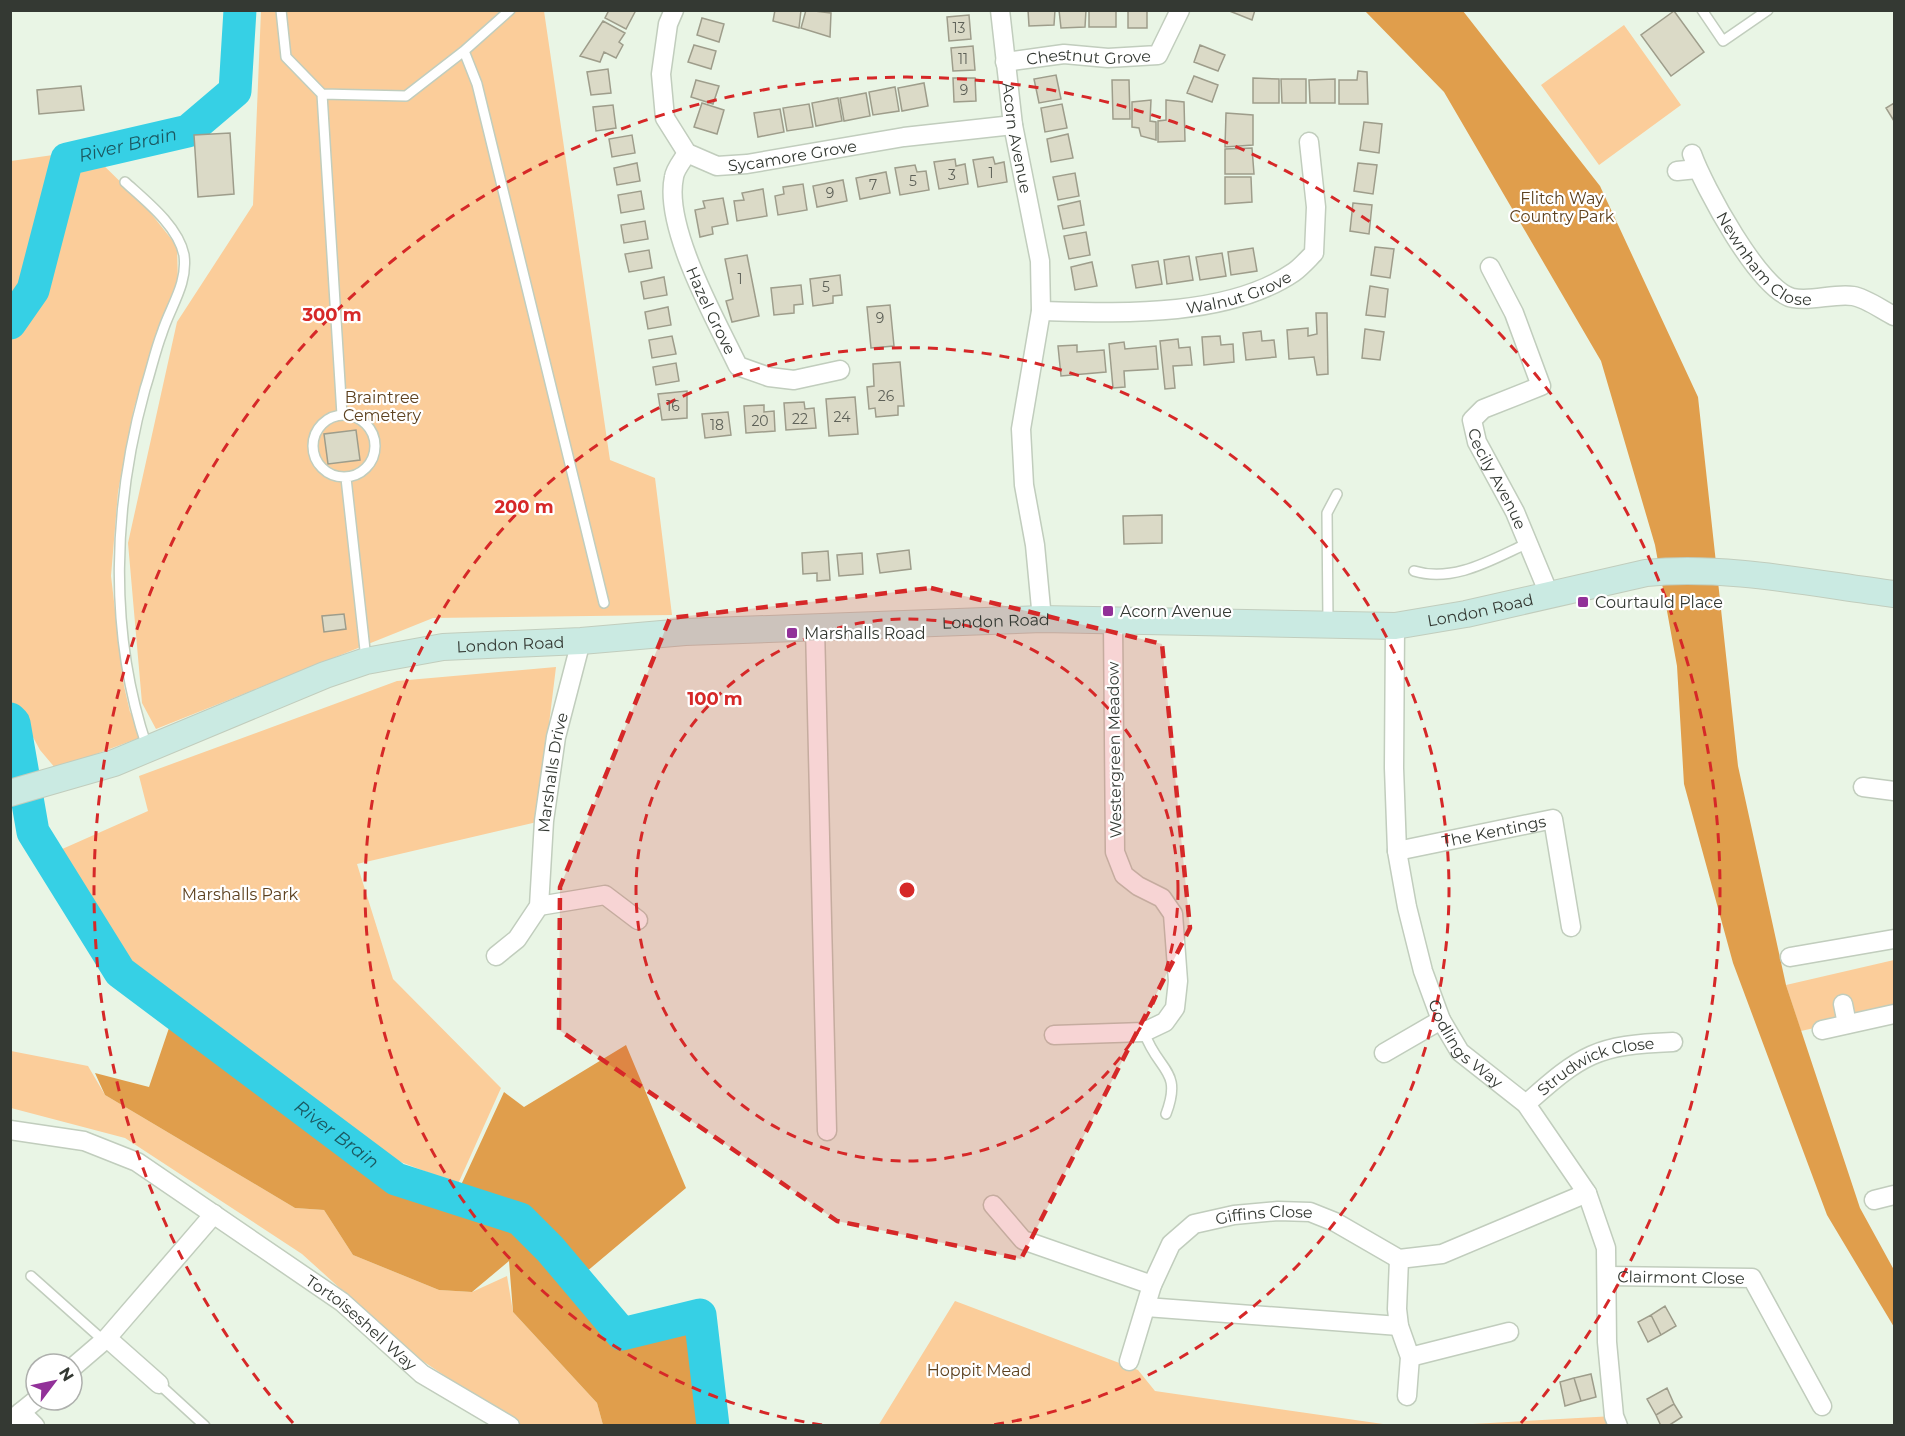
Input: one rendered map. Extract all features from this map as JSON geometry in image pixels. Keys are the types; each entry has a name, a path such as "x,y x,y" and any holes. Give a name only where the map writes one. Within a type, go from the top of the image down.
{"street":[{"path":"674,10 668,24 661,75 665,118 687,153"},
{"name":"Acorn Avenue","path":"1000,10 1013,125 1040,261 1041,311 1021,429 1024,485 1035,545 1041,619"},
{"name":"Chestnut Grove","path":"1005,62 1064,54 1108,58 1158,55 1180,10"},
{"name":"Sycamore Grove","path":"687,153 717,166 747,164 904,137 1013,125"},
{"name":"Walnut Grove","path":"1041,311 1120,313 1221,302 1263,288 1294,272 1314,252 1316,207 1309,142"},
{"name":"Hazel Grove","path":"687,153 674,176 673,218 699,283 738,366 769,377 794,380 840,370"},
{"name":"Newnham Close","path":"1677,171 1695,161 1740,244 1776,290 1792,298 1854,296 1894,316"},
{"name":"Cecily Avenue","path":"1490,267 1514,313 1541,386 1483,409 1472,420 1477,442 1515,512 1526,544 1549,594"},
{"name":"London Road","path":"12,793 114,763 325,675 366,661 443,647 581,641 685,632 1041,619 1395,626 1466,614 1646,573 1671,570 1726,574 1894,594"},
{"name":"Westergreen Meadow","path":"1054,1035 1144,1032 1165,1022 1175,1008 1178,981 1173,914 1162,898 1138,886 1124,875 1115,852 1113,622"},
{"name":"Godlings Way","path":"1395,626 1394,768 1397,851 1407,907 1423,971 1441,1020 1460,1052 1526,1104 1587,1193 1606,1248 1607,1342 1614,1416 1618,1425"},
{"path":"815,627 826,1131"},
{"name":"Marshalls Drive","path":"539,906 544,820 556,737 581,641"},
{"path":"1863,787 1894,791"},
{"name":"The Kentings","path":"1397,851 1553,819 1571,927"},
{"path":"496,956 517,939 539,906 606,895 638,920"},
{"path":"1790,957 1894,939"},
{"path":"1844,1004 1847,1024"},
{"path":"1822,1030 1894,1014"},
{"path":"1384,1053 1441,1020"},
{"name":"Strudwick Close","path":"1526,1104 1570,1065 1595,1053 1628,1044 1673,1042"},
{"name":"Tortoiseshell Way","path":"10,1130 84,1141 137,1162 342,1302 422,1374 510,1425"},
{"path":"1407,1396 1410,1357 1399,1326 1397,1309 1399,1259 1442,1254 1587,1193"},
{"path":"1874,1200 1894,1195"},
{"path":"993,1205 1023,1240 1152,1286"},
{"name":"Giffins Close","path":"1130,1361 1152,1286 1171,1244 1194,1224 1233,1215 1278,1211 1310,1212 1335,1222 1399,1259"},
{"path":"84,1358 105,1340 214,1215"},
{"name":"Clairmont Close","path":"1607,1276 1752,1278 1822,1406"},
{"path":"1146,1307 1399,1326"},
{"path":"1410,1357 1509,1332"},
{"path":"105,1340 159,1384"},
{"path":"14,1412 34,1425"}],"lane":[{"path":"281,10 286,57 322,94 342,415"},
{"path":"322,94 406,96 464,51 510,10"},
{"path":"1702,10 1723,41 1768,10"},
{"path":"464,51 477,84 604,603"},
{"path":"125,182 174,232 182,247 184,267 180,288 162,331 142,403 119,535 118,578 125,647 136,714 147,749"},
{"path":"342,415 350,415 364,421 374,433 376,448 372,463 361,474 346,478 331,475 325,471 319,466 313,452 314,437 322,424 335,416 342,415"},
{"path":"346,478 366,661"},
{"path":"1328,624 1327,513 1336,494"},
{"path":"1414,571 1428,576 1444,575 1474,567 1526,544"},
{"path":"1144,1032 1151,1051 1173,1083 1173,1095 1166,1114"},
{"path":"31,1276 105,1340"},
{"path":"159,1384 205,1425"}],"highlighted area":[{"path":"931,588 1162,644 1190,928 1021,1259 837,1221 559,1030 560,887 670,618"}],"green space":[{"name":"Braintree Cemetery","path":"261,11 544,11 610,460 655,478 672,615 433,618 156,729 142,703 128,543 177,322 253,205"},
{"name":"Flitch Way Country Park","path":"1365,11 1463,11 1600,186 1698,397 1738,766 1786,985 1860,1208 1894,1270 1894,1327 1827,1215 1733,963 1684,784 1677,666 1655,545 1601,361 1444,92"},
{"path":"1624,25 1681,105 1599,165 1541,85"},
{"path":"88,150 145,206 177,246 178,285 158,333 134,408 118,492 111,576 124,686 130,712 147,735 56,769 40,750 21,715 11,705 11,161"},
{"name":"Marshalls Park","path":"556,667 537,822 357,864 393,979 501,1088 458,1184 393,1159 130,963 60,850 148,811 139,776 397,681"},
{"path":"1894,960 1894,1010 1801,1031 1786,985"},
{"path":"170,1025 394,1186 456,1206 461,1185 504,1092 524,1107 626,1045 686,1188 573,1283 623,1339 695,1321 709,1425 603,1425 597,1403 513,1312 509,1261 472,1292 439,1290 353,1255 324,1210 295,1208 105,1095 95,1073 149,1087"},
{"path":"11,1051 88,1066 105,1095 295,1208 324,1210 353,1255 439,1290 472,1292 507,1276 513,1312 597,1403 603,1425 514,1425 498,1411 415,1356 302,1254 125,1138 11,1108"},
{"name":"Hoppit Mead","path":"955,1301 1138,1370 1155,1391 1390,1425 878,1426"},
{"path":"1614,1416 1618,1426 1437,1426"}],"building":[{"path":"609,10 636,10 626,29 605,18"},
{"path":"775,10 801,10 799,28 773,21"},
{"path":"806,10 831,13 830,37 801,28"},
{"path":"1028,10 1055,10 1054,25 1029,26"},
{"path":"1059,10 1086,10 1085,27 1061,28"},
{"path":"1089,10 1116,10 1116,27 1089,27"},
{"path":"1128,10 1147,10 1147,28 1128,28"},
{"path":"1227,10 1255,10 1252,20"},
{"path":"1674,11 1704,52 1671,76 1641,35"},
{"path":"969,15 971,39 949,41 947,17"},
{"path":"702,18 724,24 719,42 697,35"},
{"path":"603,21 625,33 619,42 623,45 616,58 604,52 600,62 580,56"},
{"path":"694,45 716,51 711,69 688,62"},
{"path":"1200,45 1225,55 1218,71 1194,62"},
{"path":"973,46 975,70 953,71 951,48"},
{"path":"608,69 611,93 591,95 587,72"},
{"path":"1358,71 1367,72 1368,104 1339,104 1339,80 1357,80"},
{"path":"1056,75 1061,99 1039,103 1034,79"},
{"path":"1194,76 1218,85 1212,102 1187,93"},
{"path":"953,78 975,78 976,101 954,102"},
{"path":"1253,78 1279,79 1279,103 1253,103"},
{"path":"1281,79 1306,79 1306,103 1282,103"},
{"path":"1335,79 1335,103 1310,103 1309,80"},
{"path":"696,80 719,86 713,104 691,97"},
{"path":"1112,80 1129,80 1130,119 1113,119"},
{"path":"924,83 928,106 902,111 898,88"},
{"path":"81,86 84,110 39,114 37,90"},
{"path":"895,87 899,111 873,115 869,92"},
{"path":"866,93 870,116 844,121 840,98"},
{"path":"838,98 842,121 816,126 812,103"},
{"path":"1151,100 1150,121 1156,122 1156,140 1141,136 1139,128 1132,127 1132,102"},
{"path":"1166,100 1184,102 1185,141 1158,142 1158,121 1166,120"},
{"path":"702,103 724,110 717,134 694,127"},
{"path":"1894,103 1894,121 1886,108"},
{"path":"809,104 813,127 787,131 783,108"},
{"path":"1062,104 1067,128 1045,132 1041,108"},
{"path":"613,105 616,128 596,131 593,107"},
{"path":"780,109 784,132 758,137 754,113"},
{"path":"1226,113 1253,115 1253,145 1225,147"},
{"path":"1364,122 1382,124 1379,153 1360,150"},
{"path":"230,133 234,194 198,197 194,135"},
{"path":"1068,134 1073,158 1051,162 1047,139"},
{"path":"632,135 635,153 612,157 609,139"},
{"path":"1252,148 1254,174 1225,174 1225,149"},
{"path":"993,157 995,164 1004,162 1007,182 978,187 973,160"},
{"path":"955,159 956,166 965,164 968,184 939,189 934,162"},
{"path":"637,163 640,181 617,185 614,168"},
{"path":"1358,163 1377,165 1373,194 1354,191"},
{"path":"915,165 917,172 926,171 929,190 900,195 895,168"},
{"path":"886,172 890,193 860,199 856,178"},
{"path":"1075,173 1079,196 1058,200 1053,177"},
{"path":"1225,177 1251,177 1252,202 1225,204"},
{"path":"843,180 847,201 817,207 813,186"},
{"path":"803,184 807,210 778,215 775,196 784,194 783,187"},
{"path":"763,189 767,216 737,221 734,201 744,200 742,193"},
{"path":"641,191 644,209 621,213 618,195"},
{"path":"723,198 728,224 712,227 713,234 700,237 695,210 705,208 703,201"},
{"path":"1080,201 1084,225 1063,229 1058,206"},
{"path":"1353,203 1372,205 1369,234 1350,231"},
{"path":"645,221 648,239 624,243 621,225"},
{"path":"1086,232 1090,255 1069,259 1064,236"},
{"path":"1375,247 1394,249 1390,278 1371,275"},
{"path":"1253,248 1257,271 1231,275 1228,252"},
{"path":"649,250 652,268 629,272 625,254"},
{"path":"1222,253 1226,276 1200,280 1196,257"},
{"path":"747,255 759,316 732,322 726,301 733,299 725,259"},
{"path":"1189,256 1193,280 1167,284 1164,260"},
{"path":"1158,261 1162,284 1136,288 1132,265"},
{"path":"1092,262 1097,286 1075,290 1071,267"},
{"path":"840,275 842,295 833,296 833,303 813,306 810,279"},
{"path":"664,277 667,295 644,299 641,282"},
{"path":"801,285 803,304 794,305 794,313 774,315 771,288"},
{"path":"1370,286 1388,289 1385,317 1366,315"},
{"path":"890,305 894,346 871,348 867,307"},
{"path":"668,307 671,325 648,329 645,312"},
{"path":"1316,313 1327,313 1328,374 1317,375 1314,357 1289,359 1287,330 1308,328 1308,336 1317,334"},
{"path":"1365,329 1384,332 1380,360 1362,358"},
{"path":"1261,331 1262,341 1274,340 1276,357 1246,360 1243,333"},
{"path":"672,336 676,354 652,358 649,340"},
{"path":"1220,336 1221,345 1233,344 1234,362 1204,365 1202,337"},
{"path":"1178,339 1179,348 1190,347 1192,365 1173,366 1175,388 1165,389 1160,341"},
{"path":"1124,342 1125,349 1156,346 1158,369 1124,371 1125,387 1113,388 1109,344"},
{"path":"1077,345 1077,352 1104,350 1106,372 1061,376 1058,346"},
{"path":"900,362 904,406 898,406 898,415 876,417 875,408 869,409 867,387 874,386 873,364"},
{"path":"676,363 679,381 656,385 653,367"},
{"path":"687,391 687,418 662,420 658,394"},
{"path":"855,397 858,434 829,436 826,399"},
{"path":"804,402 805,409 814,408 816,428 786,430 784,403"},
{"path":"764,405 764,412 774,411 775,431 746,433 744,406"},
{"path":"728,412 731,435 705,438 702,414"},
{"path":"356,430 360,460 328,464 324,434"},
{"path":"1162,515 1162,543 1124,544 1123,516"},
{"path":"909,550 911,569 880,573 877,554"},
{"path":"828,551 830,580 817,581 817,573 803,574 802,553"},
{"path":"862,553 863,574 839,576 837,555"},
{"path":"344,614 346,629 324,632 322,616"},
{"path":"1665,1306 1676,1326 1661,1335 1651,1315"},
{"path":"1651,1315 1661,1335 1648,1342 1638,1322"},
{"path":"1591,1374 1596,1397 1581,1401 1574,1378"},
{"path":"1574,1378 1581,1401 1565,1406 1560,1382"},
{"path":"1667,1388 1674,1404 1656,1415 1647,1399"},
{"path":"1674,1404 1682,1417 1668,1426 1661,1426 1656,1415"}],"waterway":[{"name":"River Brain","path":"10,323 33,290 67,159 188,131 235,91 240,10"},
{"name":"River Brain","path":"10,719 14,723 33,832 120,972 396,1179 520,1219 550,1249 622,1334 700,1315 713,1426"}],"place":[{"name":"Courtauld Place","path":"1583,602"},
{"name":"Acorn Avenue","path":"1108,611"},
{"name":"Marshalls Road","path":"792,633"}]}
